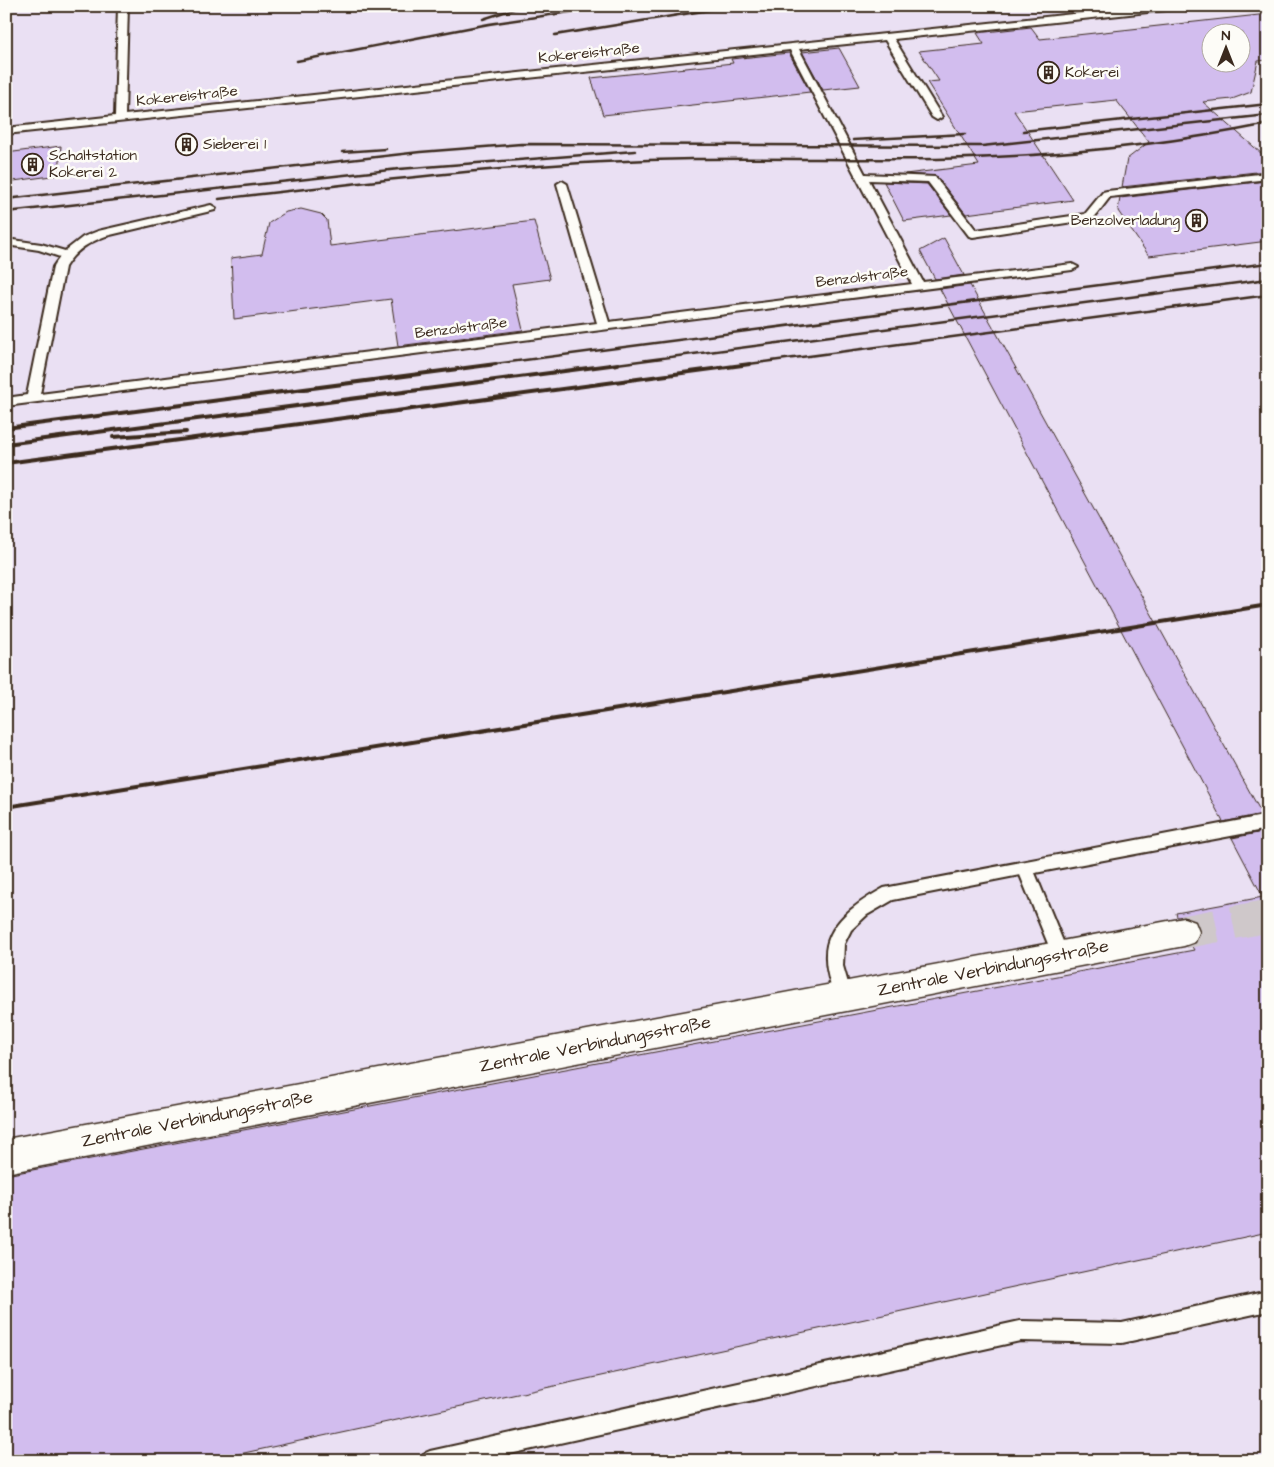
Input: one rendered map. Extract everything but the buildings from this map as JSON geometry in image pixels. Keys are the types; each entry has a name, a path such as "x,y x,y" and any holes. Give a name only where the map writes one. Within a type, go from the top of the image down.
{"street":[{"name":"Zentrale Verbindungsstraße","path":"6,1156 1184,932"}],"lane":[{"path":"120,118 123,6"},
{"name":"Kokereistraße","path":"6,131 1176,6"},
{"path":"888,37 937,117"},
{"name":"Benzolstraße","path":"793,47 919,286"},
{"path":"861,177 931,179 973,234 1089,217 1107,194 1268,176"},
{"path":"562,184 604,326"},
{"path":"33,398 59,267 66,255 76,245 105,233 210,208"},
{"path":"6,242 41,247 66,255"},
{"name":"Benzolstraße","path":"6,402 1072,266"},
{"path":"843,997 834,957 836,937 863,907 890,893 1268,822"},
{"path":"1025,868 1061,956"},
{"path":"430,1461 1020,1331 1122,1333 1268,1301"}],"shaded area":[{"path":"6,6 1268,6 1268,1461 6,1461"}],"tunnel":[{"path":"1184,932 1268,916"}],"railway":[{"path":"483,19 523,6"},
{"path":"297,61 489,24 611,6"},
{"path":"555,35 734,6"},
{"path":"1023,131 1268,104"},
{"path":"6,199 420,152 521,144 982,146 1268,115"},
{"path":"219,199 456,173 574,164 693,159 937,159 1062,153 1145,144 1268,124"},
{"path":"853,140 965,134"},
{"path":"342,152 386,149"},
{"path":"6,212 399,169 635,151"},
{"path":"487,365 1268,263"},
{"path":"609,365 1268,279"},
{"path":"741,365 1268,295"},
{"path":"6,428 496,364"},
{"path":"6,444 618,364"},
{"path":"6,463 750,364"},
{"path":"113,437 186,432"},
{"path":"6,807 1268,605"}],"place":[{"name":"Kokerei","path":"1049,72"},
{"name":"Sieberei 1","path":"187,144"},
{"name":"Schaltstation Kokerei 2","path":"33,164"},
{"name":"Benzolverladung","path":"1196,220"}]}
